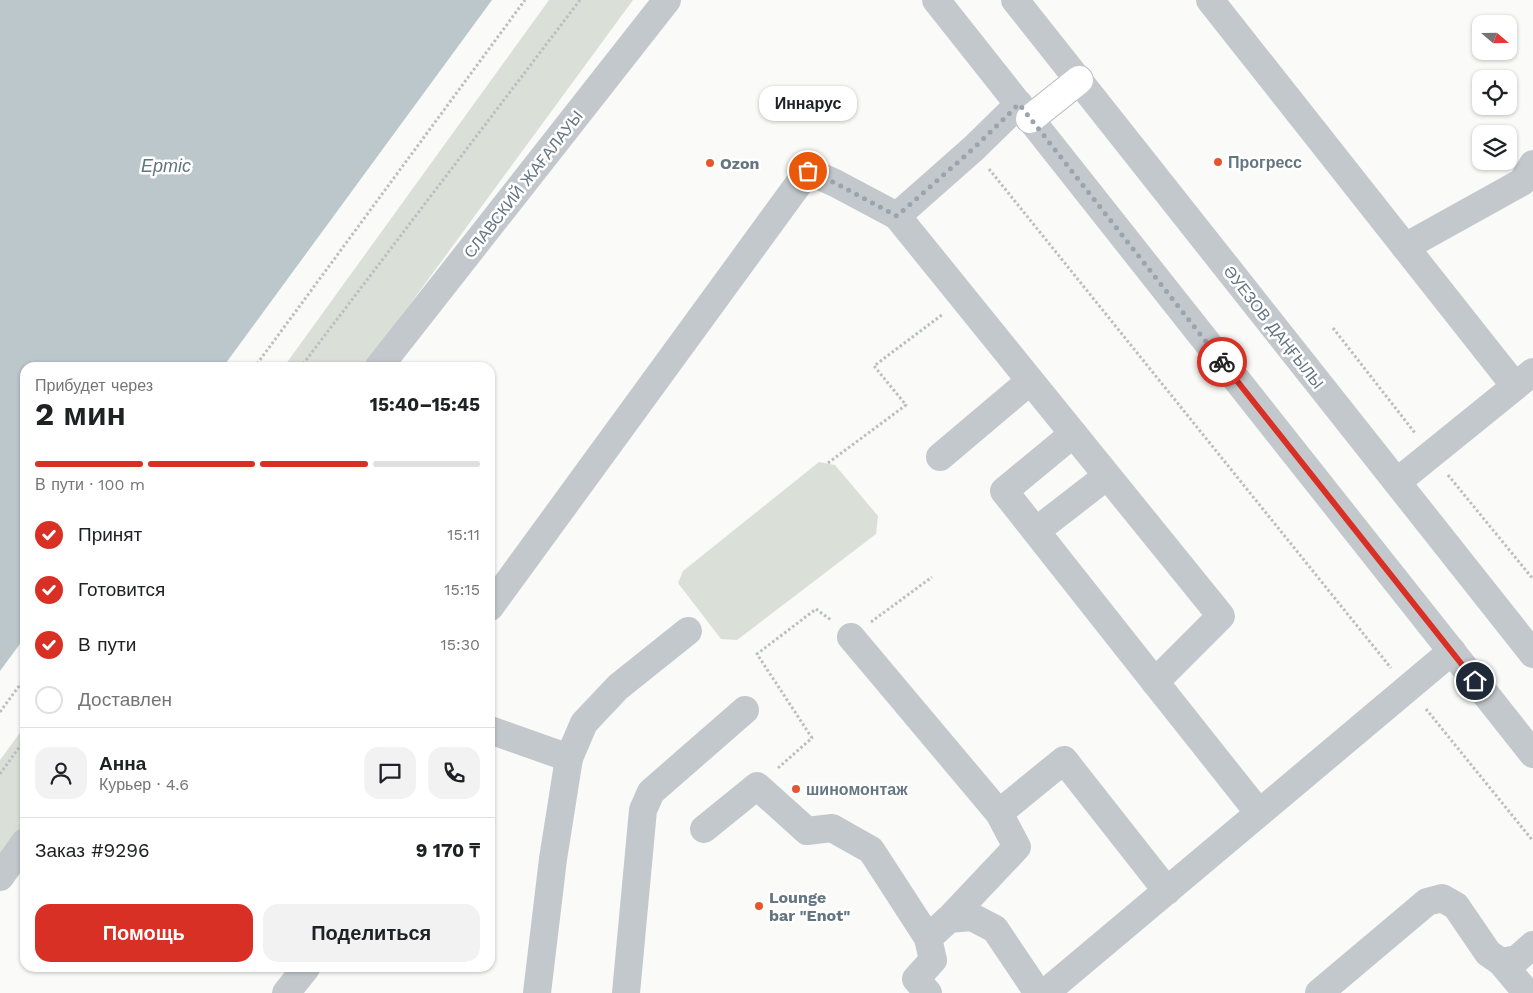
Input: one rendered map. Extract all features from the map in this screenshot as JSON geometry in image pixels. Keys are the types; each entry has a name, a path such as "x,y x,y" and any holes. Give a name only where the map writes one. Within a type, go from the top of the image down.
{"main road":[{"path":"1024,111 1079,80"}],"street":[{"name":"СЛАВСКИЙ ЖАҒАЛАУЫ","path":"383,362 667,0"},
{"path":"936,0 1533,754"},
{"name":"ӘУЕЗОВ ДАҢҒЫЛЫ","path":"1015,0 1533,654"},
{"path":"1210,0 1405,247 1524,379 1397,482"},
{"path":"897,216 974,148 1024,111"},
{"path":"495,600 808,171 897,216 1221,616 1155,682"},
{"path":"1405,247 1529,180"},
{"path":"940,457 1030,381"},
{"path":"1073,434 1004,492 1260,813"},
{"path":"1036,532 1107,476"},
{"path":"536,993 553,859 569,758 584,723 611,694 688,631"},
{"path":"851,636 999,813 1017,847 949,919 928,938"},
{"path":"1045,993 1452,652"},
{"path":"626,993 643,810 646,802 651,792 745,710"},
{"path":"495,732 569,758"},
{"path":"999,813 1064,760 1168,890"},
{"path":"704,830 757,786 807,831 832,828 870,850 928,938 933,960 916,979 928,993"},
{"path":"0,877 20,849"},
{"path":"1319,993 1427,902 1442,898 1456,906 1488,953 1501,962 1523,991"},
{"path":"949,919 972,916 995,929 1038,993"},
{"path":"1501,962 1517,959 1533,945"},
{"path":"286,993 303,972"}],"path":[{"path":"258,362 525,0"},
{"path":"305,362 580,0"},
{"path":"974,148 996,179 1381,657 1409,688 1533,841"},
{"path":"828,463 906,405 874,366 963,298"},
{"path":"757,786 812,738 757,654 816,609 851,636 932,577"},
{"path":"0,712 20,685"},
{"path":"0,774 20,746"}],"shaded area":[{"path":"549,0 633,0 368,362 287,362"},
{"path":"819,462 835,465 878,516 876,534 737,640 721,639 678,583 683,571"},
{"path":"20,733 20,839 0,866 0,760"}],"water":[{"name":"Ертіс","path":"0,0 492,0 227,362 20,362 20,644 0,671"}],"way so far":[{"path":"808,171 897,216 974,148 1019,104 1222,362"}],"place":[{"name":"Прогресс","path":"1218,162"},
{"name":"Ozon","path":"710,163"},
{"name":"Иннарус","path":"808,171"},
{"name":"шиномонтаж","path":"796,789"},
{"name":"Lounge bar \"Enot\"","path":"759,906"}],"route":[{"path":"1222,362 1475,681"}]}
